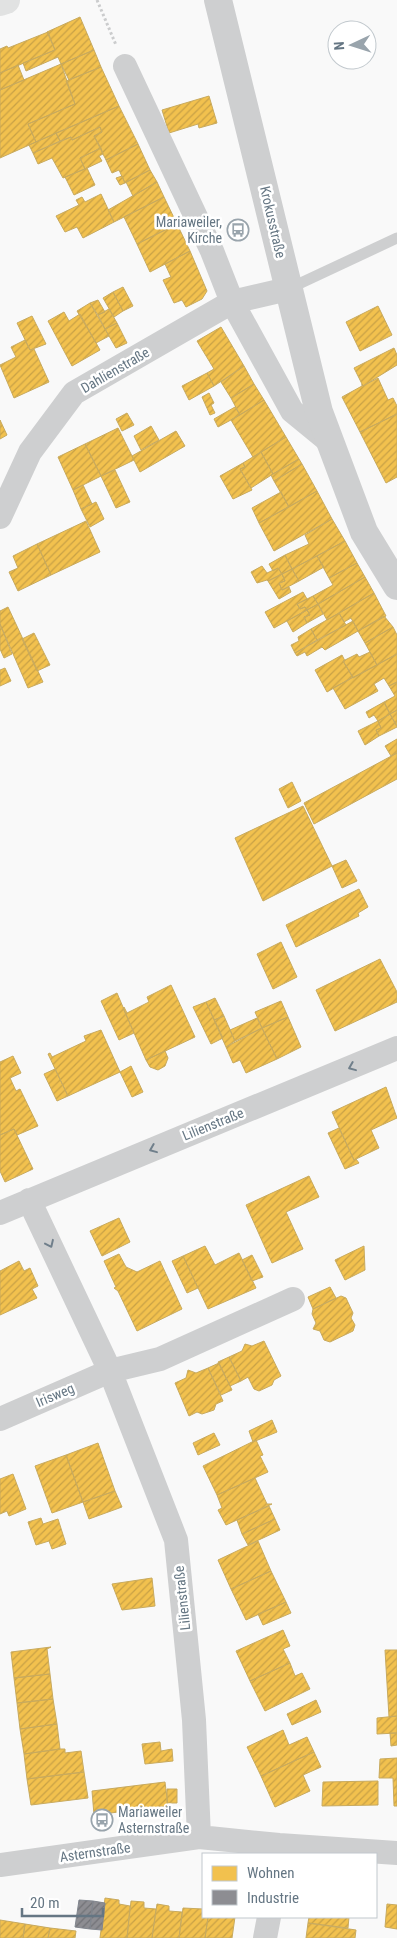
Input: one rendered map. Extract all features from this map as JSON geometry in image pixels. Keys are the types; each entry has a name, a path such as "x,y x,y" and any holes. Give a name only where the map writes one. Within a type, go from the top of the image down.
{"main road":[{"path":"0,2 6,0"}],"street":[{"name":"Krokusstraße","path":"218,0 319,412 364,532 397,586"},
{"path":"125,66 212,251 232,302 292,411 331,443"},
{"name":"Dahlienstraße","path":"0,517 30,452 74,393 232,302 288,289"},
{"name":"Lilienstraße","path":"0,1214 29,1200 397,1048"},
{"name":"Lilienstraße","path":"29,1200 110,1371 176,1540 194,1720 199,1837"},
{"path":"110,1371 160,1358 293,1299"},
{"name":"Irisweg","path":"0,1419 110,1371"},
{"name":"Asternstraße","path":"0,1865 199,1837 279,1850 397,1853"},
{"path":"265,1938 269,1918"}],"lane":[{"path":"288,289 397,238"}],"path":[{"path":"97,0 125,66"}],"building: Wohnen":[{"path":"80,17 94,50 61,64 58,57 26,71 23,63 55,50 47,32"},
{"path":"48,32 55,50 0,73 0,49 7,46 8,48"},
{"path":"94,50 101,67 69,80 61,64"},
{"path":"61,64 75,104 28,124 36,142 0,158 0,90"},
{"path":"18,65 24,80 0,90 0,73"},
{"path":"101,67 119,106 36,142 28,124 75,104 66,81"},
{"path":"209,96 217,123 199,128 198,124 169,133 162,110"},
{"path":"119,106 138,144 106,160 94,136 102,132 100,127 72,140 71,137 60,141 56,133"},
{"path":"100,127 102,132 94,136 101,148 80,158 85,169 63,178 52,158 38,164 33,153 71,137 72,140"},
{"path":"56,133 60,141 33,153 29,145"},
{"path":"138,144 150,170 125,183 119,170 112,173 106,160"},
{"path":"101,148 103,154 99,156 102,161 85,169 80,158"},
{"path":"87,168 95,185 74,195 65,177"},
{"path":"150,170 157,182 133,196 126,182"},
{"path":"122,176 125,183 120,185 116,178"},
{"path":"157,182 164,197 114,222 108,210"},
{"path":"101,194 114,222 83,238 77,227 65,232 56,216 79,205 76,200 82,197 85,202"},
{"path":"164,197 177,224 137,244 124,217"},
{"path":"177,224 190,251 150,272 137,244"},
{"path":"190,251 207,291 202,299 186,307 182,300 174,303 163,280 171,277 165,264"},
{"path":"123,287 133,306 123,311 113,292"},
{"path":"113,292 123,311 114,317 103,298"},
{"path":"98,300 105,312 98,315 90,303"},
{"path":"90,303 109,336 96,343 77,311"},
{"path":"378,306 392,335 360,351 346,322"},
{"path":"109,309 117,323 105,329 98,315"},
{"path":"64,312 69,321 80,314 100,350 72,366 48,321"},
{"path":"32,316 46,344 30,350 17,323"},
{"path":"117,323 127,343 116,348 105,329"},
{"path":"221,327 244,366 214,386 207,373 214,369 197,341"},
{"path":"25,340 30,350 34,349 49,382 14,398 0,365 16,357 11,347"},
{"path":"394,348 397,355 397,365 363,386 354,368"},
{"path":"244,366 254,384 231,398 221,382"},
{"path":"207,373 214,386 189,400 182,386"},
{"path":"378,378 388,400 393,398 397,406 397,414 360,432 342,397 362,386 362,384 363,386"},
{"path":"254,384 264,400 240,415 231,398"},
{"path":"209,393 214,403 211,405 215,413 210,415 202,397"},
{"path":"264,400 286,437 253,457 231,420"},
{"path":"235,407 240,415 218,427 214,419"},
{"path":"127,413 134,425 122,431 116,419"},
{"path":"397,414 397,477 386,483 360,432"},
{"path":"0,420 7,435 0,439"},
{"path":"151,426 159,440 141,450 134,436"},
{"path":"118,428 134,460 101,476 85,444"},
{"path":"176,431 185,446 140,472 132,456"},
{"path":"286,437 299,459 273,474 261,452"},
{"path":"85,444 101,476 73,490 58,457"},
{"path":"261,452 273,474 251,488 240,469 245,467 243,463"},
{"path":"299,459 302,464 274,481 271,475"},
{"path":"243,463 245,467 240,469 252,490 233,499 220,476"},
{"path":"302,464 317,491 289,507 274,481"},
{"path":"115,470 130,502 116,508 101,476"},
{"path":"83,485 92,504 81,509 73,490"},
{"path":"317,491 332,519 274,551 259,523"},
{"path":"281,492 289,507 259,523 252,508"},
{"path":"96,502 104,519 90,527 81,509"},
{"path":"332,519 345,541 292,569 285,555 309,544 305,535"},
{"path":"86,521 100,552 51,575 37,544"},
{"path":"345,541 357,563 329,578 317,556"},
{"path":"37,544 51,575 18,591 9,572 18,568 13,556"},
{"path":"285,555 292,569 282,574 278,568 273,571 269,564"},
{"path":"317,556 324,567 299,581 292,569"},
{"path":"357,563 365,577 318,604 313,596 333,585 329,578"},
{"path":"262,566 267,573 278,568 282,574 268,581 257,583 251,572"},
{"path":"292,569 299,581 282,590 279,583 285,581 282,574"},
{"path":"282,574 285,581 279,583 282,590 289,587 291,592 279,599 268,581"},
{"path":"365,577 374,593 327,620 318,604"},
{"path":"303,592 307,599 297,604 300,609 305,607 307,610 274,628 265,612"},
{"path":"374,593 386,616 358,631 351,618 344,622 339,613"},
{"path":"313,596 318,604 307,610 305,607 300,609 297,604"},
{"path":"318,604 323,614 307,623 304,617 310,615 307,610"},
{"path":"8,607 43,682 28,688 0,624 0,611"},
{"path":"307,610 310,615 304,617 307,623 293,632 287,621"},
{"path":"339,613 346,625 317,640 311,629"},
{"path":"384,616 393,627 365,643 358,631"},
{"path":"353,621 358,631 325,650 322,647 307,656 305,652 297,656 295,653"},
{"path":"0,624 12,654 4,658 0,649"},
{"path":"393,627 397,635 397,654 377,665 365,643"},
{"path":"311,629 317,640 295,653 291,645 299,641 298,637"},
{"path":"34,633 50,665 37,671 22,639"},
{"path":"370,652 377,665 353,678 343,661 357,654 359,657"},
{"path":"397,654 397,682 389,686 384,678 374,684 378,691 345,709 333,688"},
{"path":"342,655 345,661 343,661 353,677 327,692 315,670"},
{"path":"5,668 11,681 0,686 0,670"},
{"path":"397,682 397,710 390,714 384,702 395,696 389,686"},
{"path":"384,702 390,714 378,721 374,715 369,718 366,712"},
{"path":"397,710 397,726 390,714"},
{"path":"390,714 397,727 379,736 376,730 381,728 378,721"},
{"path":"378,721 381,728 376,730 379,736 365,745 358,731"},
{"path":"397,739 397,753 391,756 385,746"},
{"path":"397,753 397,779 314,824 304,803"},
{"path":"292,782 301,801 288,808 279,789"},
{"path":"303,806 332,866 263,901 235,838"},
{"path":"346,860 357,881 342,888 332,866"},
{"path":"359,889 368,907 358,913 359,916 296,947 286,925"},
{"path":"281,942 297,977 273,989 257,954"},
{"path":"380,959 397,992 397,1002 335,1031 316,990"},
{"path":"171,985 195,1037 146,1060 123,1008 127,1013 149,1002 147,997"},
{"path":"117,993 134,1033 119,1040 101,1001"},
{"path":"215,998 224,1016 214,1020 206,1002"},
{"path":"281,1001 288,1017 262,1028 255,1012"},
{"path":"206,1002 223,1038 211,1044 193,1007"},
{"path":"224,1016 235,1041 226,1047 214,1020"},
{"path":"288,1017 301,1047 277,1059 262,1028"},
{"path":"257,1018 262,1028 235,1041 230,1030"},
{"path":"262,1028 277,1059 246,1073 240,1060 233,1063 226,1047"},
{"path":"101,1030 120,1072 68,1096 48,1054 50,1053 52,1057 86,1041 84,1036"},
{"path":"165,1051 168,1058 165,1066 158,1070 150,1067 146,1060"},
{"path":"13,1056 21,1073 10,1078 16,1091 20,1089 38,1126 17,1135 14,1129 0,1135 0,1062"},
{"path":"131,1066 143,1092 132,1097 120,1072"},
{"path":"55,1069 68,1096 57,1101 44,1074"},
{"path":"386,1087 397,1118 371,1130 379,1148 354,1160 332,1112"},
{"path":"339,1128 354,1160 356,1159 359,1163 345,1169 328,1133"},
{"path":"14,1129 33,1169 5,1182 0,1171 0,1135"},
{"path":"309,1176 319,1197 286,1212 303,1249 272,1263 246,1205"},
{"path":"119,1218 130,1242 102,1256 90,1231"},
{"path":"205,1246 215,1265 239,1253 256,1288 208,1309 183,1256"},
{"path":"364,1246 365,1270 345,1280 335,1260"},
{"path":"119,1254 126,1267 137,1272 160,1261 182,1309 137,1331 118,1291 114,1288 116,1287 104,1261"},
{"path":"252,1255 263,1277 252,1281 242,1260"},
{"path":"183,1256 198,1288 187,1293 172,1261"},
{"path":"19,1261 24,1271 30,1268 38,1286 32,1289 37,1298 0,1315 0,1271"},
{"path":"330,1287 336,1298 313,1309 308,1297"},
{"path":"341,1296 346,1298 353,1313 351,1318 355,1325 353,1331 330,1342 324,1340 320,1331 313,1329 316,1323 312,1314 313,1309"},
{"path":"264,1341 281,1376 274,1380 272,1385 259,1391 254,1389 248,1377 241,1381 229,1357 242,1351 245,1344 252,1346"},
{"path":"229,1357 241,1381 230,1386 218,1362"},
{"path":"219,1363 232,1390 221,1395 208,1368"},
{"path":"208,1368 223,1401 216,1404 214,1410 202,1414 197,1412 189,1416 175,1383 186,1378 188,1370 196,1373"},
{"path":"272,1420 277,1432 253,1442 249,1431"},
{"path":"214,1433 220,1445 198,1455 193,1443"},
{"path":"256,1440 263,1455 260,1456 268,1472 217,1495 203,1466"},
{"path":"98,1443 115,1491 83,1502 66,1455"},
{"path":"66,1455 83,1502 52,1513 35,1466"},
{"path":"13,1474 26,1509 9,1516 7,1511 0,1514 0,1479"},
{"path":"255,1478 267,1504 272,1504 226,1525 218,1510 222,1508 217,1495"},
{"path":"115,1491 122,1507 89,1519 83,1502"},
{"path":"269,1506 275,1519 242,1534 237,1520"},
{"path":"41,1518 43,1524 58,1519 66,1544 52,1549 49,1541 36,1545 28,1522"},
{"path":"275,1519 280,1530 248,1545 242,1534"},
{"path":"258,1541 271,1571 231,1589 218,1560"},
{"path":"271,1571 286,1602 246,1620 231,1589"},
{"path":"152,1578 155,1606 122,1610 112,1584"},
{"path":"286,1602 291,1613 263,1625 258,1614"},
{"path":"283,1630 290,1646 283,1649 290,1663 250,1681 236,1651"},
{"path":"51,1647 47,1649 50,1674 14,1678 11,1652"},
{"path":"385,1650 397,1650 397,1716 389,1717"},
{"path":"290,1663 295,1676 302,1673 310,1689 265,1711 250,1681"},
{"path":"50,1674 53,1699 17,1703 14,1678"},
{"path":"53,1699 57,1724 20,1729 17,1703"},
{"path":"316,1700 321,1712 292,1725 287,1714"},
{"path":"397,1716 397,1733 377,1734 377,1718"},
{"path":"57,1724 60,1749 24,1754 20,1729"},
{"path":"283,1730 289,1745 307,1737 314,1752 261,1776 247,1747"},
{"path":"390,1733 397,1733 397,1745 391,1746"},
{"path":"160,1742 161,1751 172,1749 173,1761 145,1764 142,1744"},
{"path":"65,1749 65,1753 81,1751 84,1772 27,1779 24,1754"},
{"path":"314,1752 321,1767 303,1775 310,1791 275,1807 261,1776"},
{"path":"397,1758 397,1806 394,1806 393,1778 379,1778 380,1759"},
{"path":"84,1772 88,1798 31,1805 27,1779"},
{"path":"378,1781 378,1805 322,1806 323,1782"},
{"path":"165,1782 168,1806 94,1815 92,1791"},
{"path":"167,1789 177,1789 177,1803 167,1803"},
{"path":"105,1898 119,1900 119,1904 130,1906 127,1938 100,1938"},
{"path":"131,1901 144,1902 144,1908 156,1909 152,1938 127,1938"},
{"path":"157,1904 169,1906 169,1911 182,1912 179,1938 152,1938"},
{"path":"387,1904 397,1905 397,1929 385,1927"},
{"path":"183,1908 202,1909 202,1918 208,1918 205,1938 179,1938"},
{"path":"208,1918 235,1918 232,1938 205,1938"},
{"path":"309,1918 349,1918 348,1928 308,1923"},
{"path":"0,1920 25,1924 23,1938 0,1938"},
{"path":"308,1923 356,1930 355,1938 306,1938"},
{"path":"25,1924 50,1928 48,1938 23,1938"},
{"path":"50,1928 76,1931 75,1938 48,1938"}],"building: Industrie":[{"path":"79,1900 93,1901 90,1929 75,1927"},
{"path":"93,1901 105,1903 102,1930 90,1929"}],"place":[{"name":"Mariaweiler, Kirche","path":"238,230"},
{"name":"Mariaweiler Asternstraße","path":"102,1820"}]}
